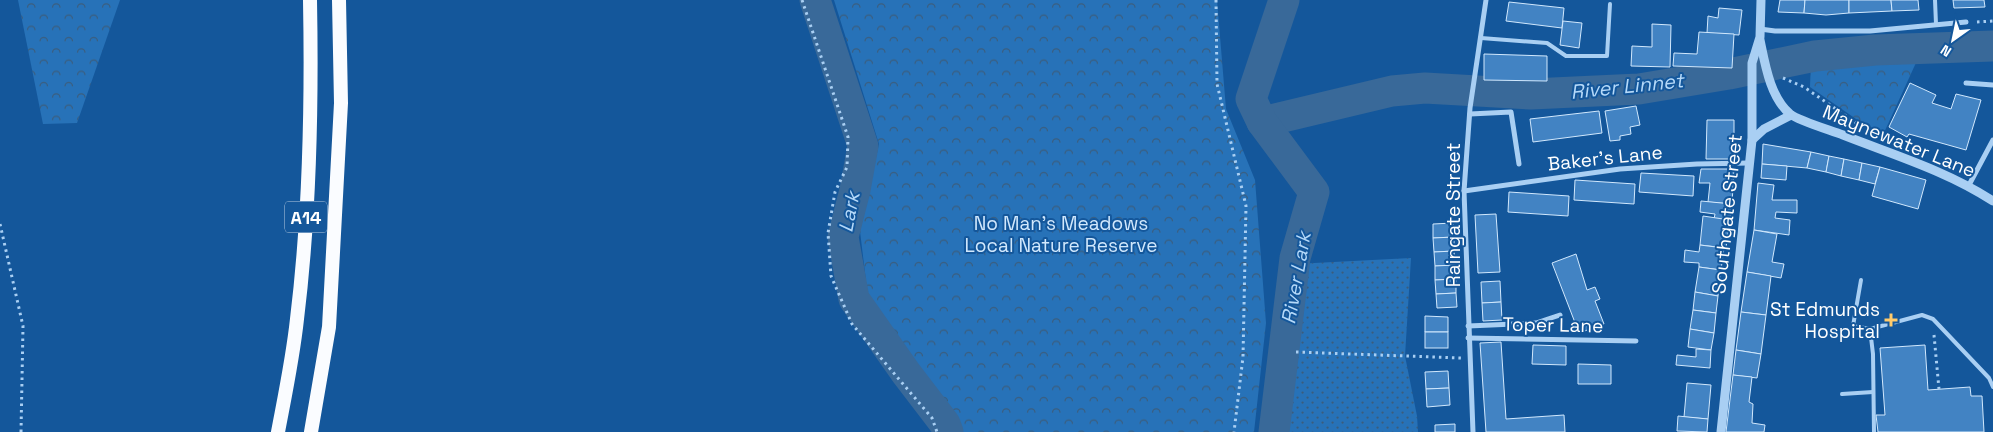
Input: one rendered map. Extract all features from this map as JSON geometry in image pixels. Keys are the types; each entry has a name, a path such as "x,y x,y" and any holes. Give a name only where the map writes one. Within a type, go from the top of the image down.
{"highway":[{"name":"A14","path":"278,432 297,321 306,231 312,85 310,0"},
{"name":"A14","path":"311,432 329,327 341,102 339,0"}],"street":[{"name":"Raingate Street","path":"1473,432 1464,191 1470,111 1486,0"},
{"name":"Southgate Street","path":"1721,432 1752,140 1752,63 1760,33 1761,0"},
{"path":"1752,140 1764,129 1791,115 1775,93 1764,60 1760,33 1775,31 1870,31 1966,22"},
{"path":"1966,83 1993,85"},
{"path":"1470,111 1511,112 1519,164"},
{"name":"Maynewater Lane","path":"1791,115 1937,170 1969,185 1993,201"},
{"path":"1969,185 1993,140"},
{"name":"Baker's Lane","path":"1464,191 1620,170 1697,164 1749,163"},
{"name":"Toper Lane","path":"1468,326 1536,323 1560,315"},
{"name":"Toper Lane","path":"1468,338 1636,341"}],"lane":[{"path":"1935,0 1936,24"},
{"path":"1481,38 1547,43 1566,56 1606,56 1610,4"},
{"path":"1861,280 1852,326 1870,329 1922,314 1932,319 1990,378 1993,386"},
{"path":"1870,329 1873,354 1874,432"},
{"path":"1842,394 1873,392"}],"path":[{"path":"802,0 848,137 847,167 835,192 828,234 831,276 852,324 932,418 937,432"},
{"path":"1216,0 1217,84 1246,206 1243,357 1234,432"},
{"path":"1966,22 1993,21"},
{"path":"1778,75 1804,87 1867,130"},
{"path":"0,224 23,326 21,432"},
{"path":"1932,319 1939,389"},
{"path":"1296,352 1469,359"}],"green space":[{"path":"18,0 120,0 77,123 43,124"},
{"name":"No Man's Meadows Local Nature Reserve","path":"834,0 1217,0 1226,109 1255,180 1266,323 1254,432 957,432 953,421 869,306 860,231 879,144"},
{"path":"1872,54 1920,54 1882,137 1810,87 1811,61"},
{"path":"1411,258 1405,356 1417,416 1418,432 1284,432 1295,264"}],"building":[{"path":"1780,0 1805,0 1804,13 1778,12"},
{"path":"1805,0 1849,0 1849,13 1826,15 1804,13"},
{"path":"1849,0 1891,0 1892,11 1849,13"},
{"path":"1891,0 1918,0 1919,10 1892,11"},
{"path":"1953,0 1984,0 1985,7 1954,8"},
{"path":"1509,2 1564,8 1562,28 1506,21"},
{"path":"1719,8 1742,10 1739,35 1707,33 1708,16 1718,18"},
{"path":"1563,21 1582,23 1579,48 1560,45"},
{"path":"1652,24 1671,25 1670,67 1631,66 1632,46 1652,47"},
{"path":"1699,32 1734,34 1732,68 1673,66 1674,53 1697,54"},
{"path":"1484,54 1547,56 1547,81 1484,80"},
{"path":"1910,83 1936,95 1932,103 1951,109 1956,94 1981,100 1966,150 1909,134 1907,137 1889,127"},
{"path":"1636,106 1640,125 1630,127 1631,134 1620,136 1620,140 1610,141 1605,111"},
{"path":"1599,111 1602,133 1533,142 1530,119"},
{"path":"1707,120 1734,120 1734,159 1706,159"},
{"path":"1763,144 1811,152 1807,168 1762,164"},
{"path":"1811,152 1829,156 1826,172 1807,168"},
{"path":"1829,156 1844,159 1841,176 1826,172"},
{"path":"1844,159 1862,163 1859,180 1841,176"},
{"path":"1862,163 1880,167 1875,184 1859,180"},
{"path":"1762,164 1787,166 1786,180 1761,178"},
{"path":"1880,167 1926,180 1918,209 1872,196"},
{"path":"1701,169 1734,169 1732,204 1708,202 1710,183 1699,183"},
{"path":"1641,173 1694,176 1693,196 1639,192"},
{"path":"1575,180 1635,184 1634,204 1574,200"},
{"path":"1758,183 1774,185 1772,200 1797,200 1797,213 1776,212 1775,218 1790,220 1789,235 1754,230"},
{"path":"1509,192 1569,196 1568,216 1508,212"},
{"path":"1701,201 1732,204 1730,220 1714,219 1715,214 1700,212"},
{"path":"1496,214 1500,272 1478,273 1475,215"},
{"path":"1703,216 1730,220 1726,248 1700,245"},
{"path":"1453,223 1454,237 1433,238 1433,224"},
{"path":"1754,230 1777,234 1772,262 1784,264 1781,278 1747,272"},
{"path":"1454,237 1454,251 1434,252 1433,238"},
{"path":"1700,245 1724,248 1721,270 1699,267 1699,263 1684,262 1685,250 1699,252"},
{"path":"1454,251 1455,265 1435,266 1434,252"},
{"path":"1576,254 1587,290 1595,287 1600,299 1595,301 1604,324 1579,333 1552,263"},
{"path":"1455,265 1456,279 1435,280 1435,266"},
{"path":"1699,267 1721,270 1718,296 1695,292"},
{"path":"1747,272 1771,276 1766,315 1741,312"},
{"path":"1456,279 1456,293 1436,294 1435,280"},
{"path":"1500,281 1501,302 1482,303 1481,282"},
{"path":"1695,292 1718,296 1716,313 1693,310"},
{"path":"1456,293 1457,307 1437,308 1436,294"},
{"path":"1501,302 1502,320 1483,321 1482,303"},
{"path":"1693,310 1716,313 1714,333 1690,329"},
{"path":"1741,312 1766,315 1761,354 1736,350"},
{"path":"1425,316 1448,317 1448,332 1425,332"},
{"path":"1690,329 1714,333 1711,350 1688,347"},
{"path":"1425,332 1448,332 1448,348 1425,348"},
{"path":"1501,342 1506,419 1564,415 1565,432 1486,432 1480,343"},
{"path":"1533,345 1566,346 1566,365 1532,364"},
{"path":"1925,345 1928,390 1970,387 1971,396 1982,396 1984,432 1878,432 1876,415 1885,415 1880,348"},
{"path":"1696,349 1711,350 1710,368 1676,365 1677,355 1696,357"},
{"path":"1736,350 1761,354 1757,378 1733,375"},
{"path":"1578,364 1611,365 1611,384 1578,384"},
{"path":"1448,371 1449,388 1426,389 1425,372"},
{"path":"1733,375 1752,377 1749,402 1753,404 1752,423 1765,425 1764,432 1726,432"},
{"path":"1687,383 1711,385 1708,419 1684,417"},
{"path":"1449,388 1450,405 1427,407 1426,389"},
{"path":"1678,416 1708,419 1707,432 1677,431"},
{"path":"1455,424 1455,432 1435,432 1435,425"}],"waterway":[{"name":"Lark","path":"815,0 863,146 855,190 843,237 854,299 906,373 945,424 948,432"},
{"name":"River Lark","path":"1274,432 1295,258 1314,192 1262,122 1251,99 1284,0"},
{"name":"River Linnet","path":"1262,122 1392,91 1425,88 1531,94 1639,89 1729,74 1815,56 1875,50 1993,46"}],"place":[{"name":"St Edmunds Hospital","path":"1891,320"}]}
